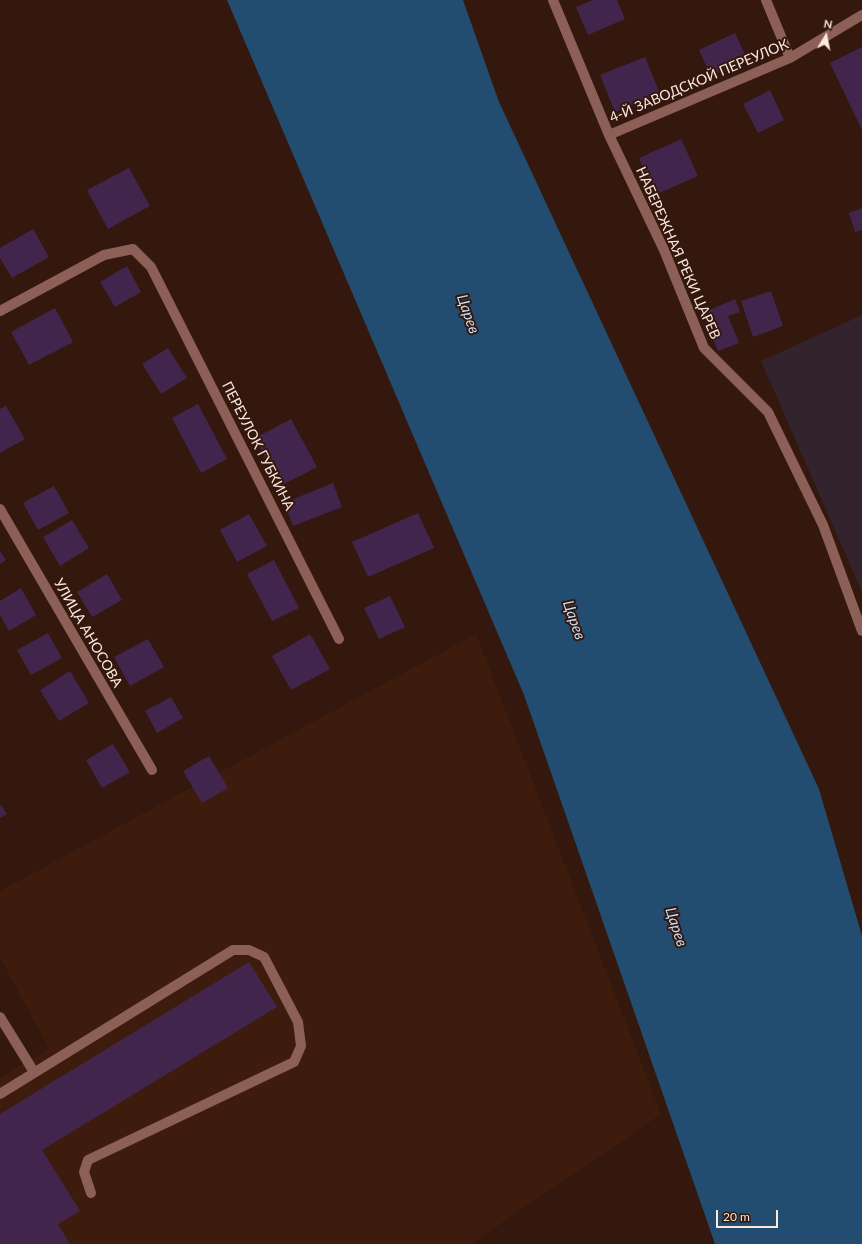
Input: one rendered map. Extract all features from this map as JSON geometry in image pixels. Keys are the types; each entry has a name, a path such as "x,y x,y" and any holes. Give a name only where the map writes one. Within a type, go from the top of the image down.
{"street":[{"name":"НАБЕРЕЖНАЯ РЕКИ ЦАРЕВ","path":"553,0 609,135 664,250 704,348 768,412 823,525 862,631"},
{"path":"766,0 790,58"},
{"name":"4-Й ЗАВОДСКОЙ ПЕРЕУЛОК","path":"609,135 790,58 862,15"},
{"name":"ПЕРЕУЛОК ГУБКИНА","path":"0,311 104,255 133,249 151,267 339,638"},
{"name":"УЛИЦА АНОСОВА","path":"0,510 152,770"},
{"path":"0,1094 233,950 249,950 264,957 298,1022 301,1046 294,1062 88,1160 84,1172 91,1193"},
{"path":"0,1017 34,1072"}],"shaded area":[{"path":"862,315 862,592 761,361"},
{"path":"476,634 661,1114 471,1244 0,1244 0,1078 49,1048 0,958 0,891"}],"water":[{"name":"Царев","path":"227,0 463,0 499,102 819,789 862,936 862,1244 715,1244 524,695"}],"building":[{"path":"593,0 617,0 625,19 588,35 576,7"},
{"path":"735,33 747,59 711,76 699,50"},
{"path":"862,47 862,130 830,63"},
{"path":"645,57 660,94 615,112 600,75"},
{"path":"770,90 784,120 758,133 743,104"},
{"path":"681,139 698,176 655,195 639,158"},
{"path":"129,168 150,206 108,229 87,190"},
{"path":"862,208 862,230 855,232 849,213"},
{"path":"33,229 49,257 12,278 0,258 0,248"},
{"path":"127,266 141,292 115,307 100,282"},
{"path":"771,291 783,326 753,337 741,301"},
{"path":"735,299 740,312 728,316 739,343 718,351 702,313"},
{"path":"55,308 73,342 29,365 11,332"},
{"path":"168,348 187,378 161,394 142,364"},
{"path":"198,404 227,459 201,473 172,418"},
{"path":"6,406 25,439 0,453 0,409"},
{"path":"291,419 317,467 280,486 255,438"},
{"path":"333,483 342,507 293,526 284,503"},
{"path":"54,486 69,513 38,530 23,503"},
{"path":"418,513 434,548 368,577 352,542"},
{"path":"249,514 267,546 237,562 220,530"},
{"path":"72,520 89,548 60,566 43,537"},
{"path":"0,551 6,560 0,564"},
{"path":"274,560 299,608 272,621 247,574"},
{"path":"107,574 122,600 92,617 77,592"},
{"path":"21,588 36,615 9,631 0,615 0,601"},
{"path":"390,596 405,627 379,639 364,608"},
{"path":"48,633 62,658 31,675 17,650"},
{"path":"310,634 330,669 291,690 272,656"},
{"path":"148,639 164,667 130,686 114,657"},
{"path":"70,671 89,703 59,721 40,690"},
{"path":"171,697 183,718 157,733 145,711"},
{"path":"113,744 130,772 102,788 86,760"},
{"path":"209,756 228,788 202,803 183,771"},
{"path":"0,804 7,814 0,818"},
{"path":"249,962 277,1007 42,1150 80,1211 58,1224 70,1244 0,1244 0,1114"}]}
